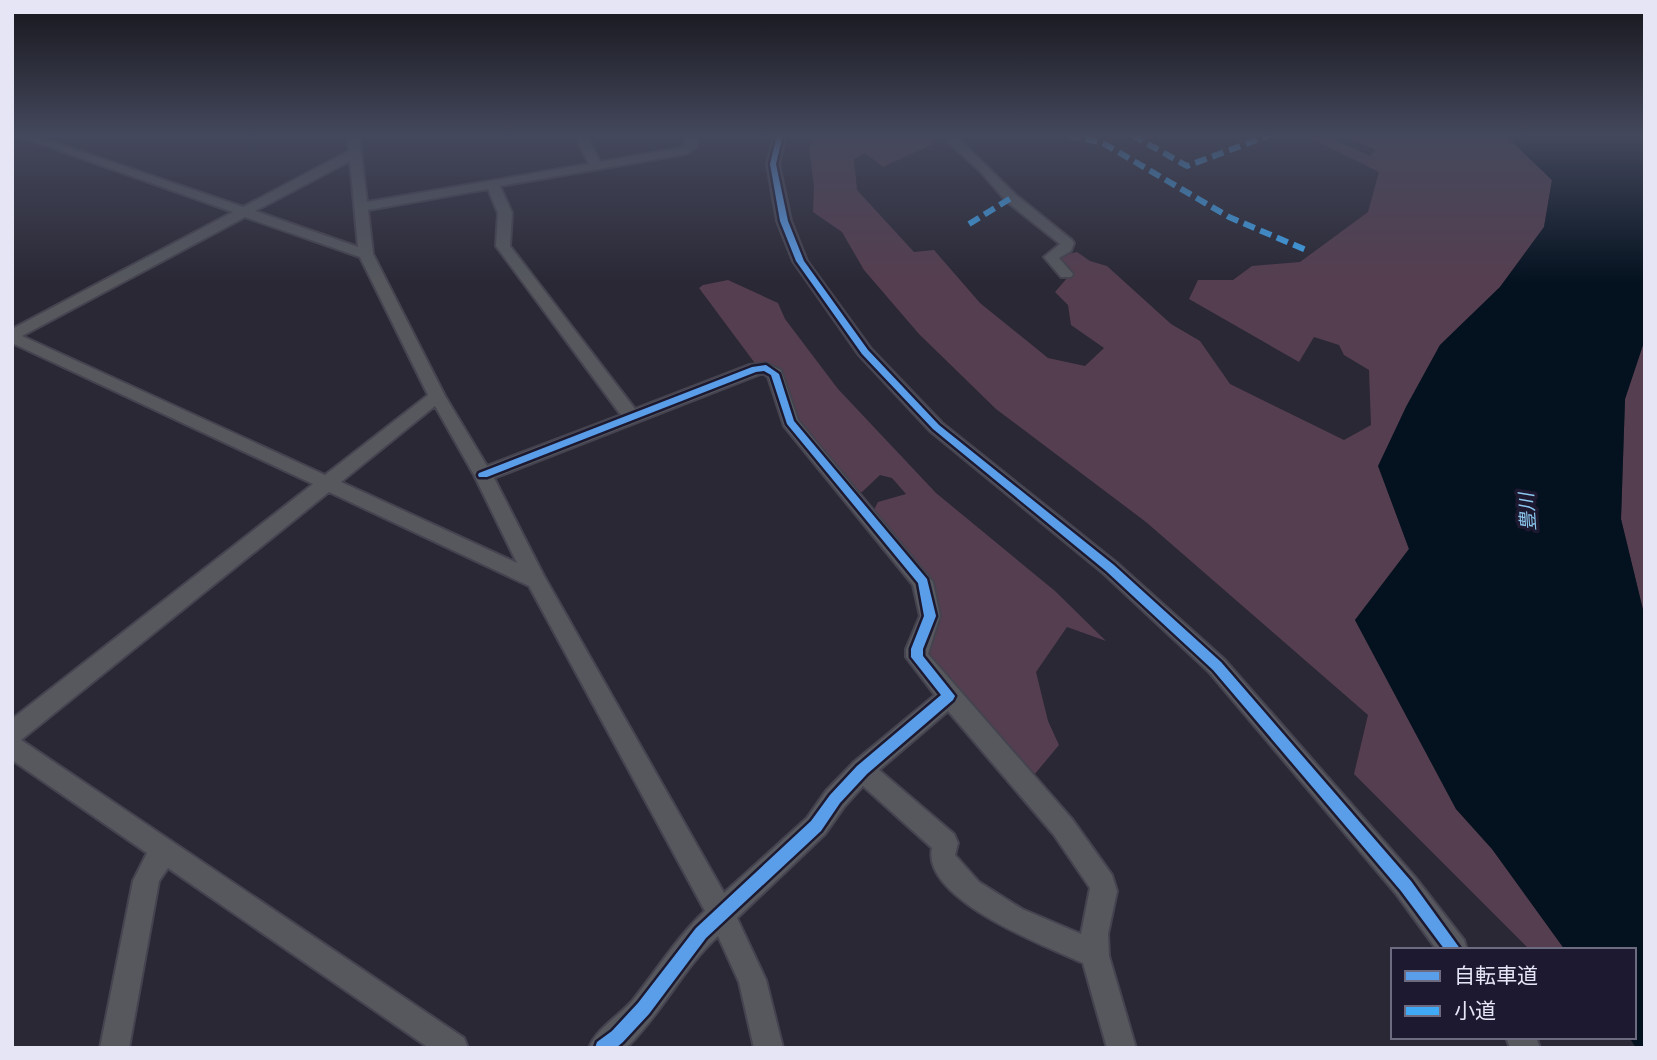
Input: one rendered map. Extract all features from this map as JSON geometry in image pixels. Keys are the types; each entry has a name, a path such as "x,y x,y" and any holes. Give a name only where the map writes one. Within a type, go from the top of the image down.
{"street":[{"path":"165,184 366,254"},
{"path":"12,336 286,184"},
{"path":"358,184 366,254 436,396 483,475 536,580 721,912 752,980 769,1048"},
{"path":"360,207 490,184"},
{"path":"493,184 505,213 503,246 632,417"},
{"path":"777,184 784,221 800,261 865,352 936,427 1110,568 1217,666 1405,886 1452,948"},
{"path":"999,184 1011,198 1067,243 1062,251 1051,257 1066,274"},
{"path":"12,336 536,580"},
{"path":"483,475 755,369 766,368 775,374 790,422 923,582 930,616 917,649 917,657 1063,827 1102,884 1105,893 1096,918 1096,955 1122,1048"},
{"path":"12,733 436,396"},
{"path":"603,1048 615,1039 639,1012 670,976 685,951 721,912 816,826 835,799 862,770 949,696"},
{"path":"12,747 454,1048"},
{"path":"862,770 945,843 942,859 970,891 1013,918 1096,955"},
{"path":"114,1048 146,881 152,866 166,852"}],"shaded area":[{"path":"856,184 857,190 914,252 934,250 980,303 1048,358 1085,366 1104,348 1071,325 1068,305 1055,292 1068,277 1056,257 1077,252 1090,261 1107,266 1171,324 1200,341 1230,384 1344,440 1371,425 1369,370 1344,355 1339,345 1314,337 1299,362 1189,299 1198,280 1233,280 1252,266 1300,262 1368,212 1376,184 1551,184 1544,227 1500,287 1440,345 1406,407 1379,466 1409,549 1355,620 1456,809 1492,849 1564,948 1528,948 1354,774 1368,715 1146,522 996,409 919,334 864,270 842,232 813,212 814,186"},
{"path":"728,280 778,303 785,319 838,389 936,493 1055,591 1106,641 1067,627 1036,672 1048,721 1059,745 1029,781 920,661 934,605 870,517 878,502 906,494 892,478 880,475 862,492 853,491 793,421 780,385 757,366 699,288"},
{"path":"1645,339 1645,618 1621,519 1625,399"}],"water":[{"name":"豊川","path":"1551,184 1645,184 1645,339 1625,399 1621,519 1645,618 1645,1048 1636,1048 1630,1039 1636,1039 1636,948 1564,948 1492,849 1456,809 1355,620 1409,549 1378,466 1406,407 1440,345 1500,287 1544,227"}],"marked path":[{"path":"1174,184 1229,217 1306,250"},
{"path":"969,224 1011,198"}],"cycle path":[{"path":"777,184 784,221 800,261 865,352 936,427 1110,568 1217,666 1406,886 1452,948"},
{"path":"483,475 755,369 766,368 775,374 790,422 923,582 930,616 917,649 917,657 949,696 862,770 835,799 816,826 701,933 644,1009 603,1048"}]}
